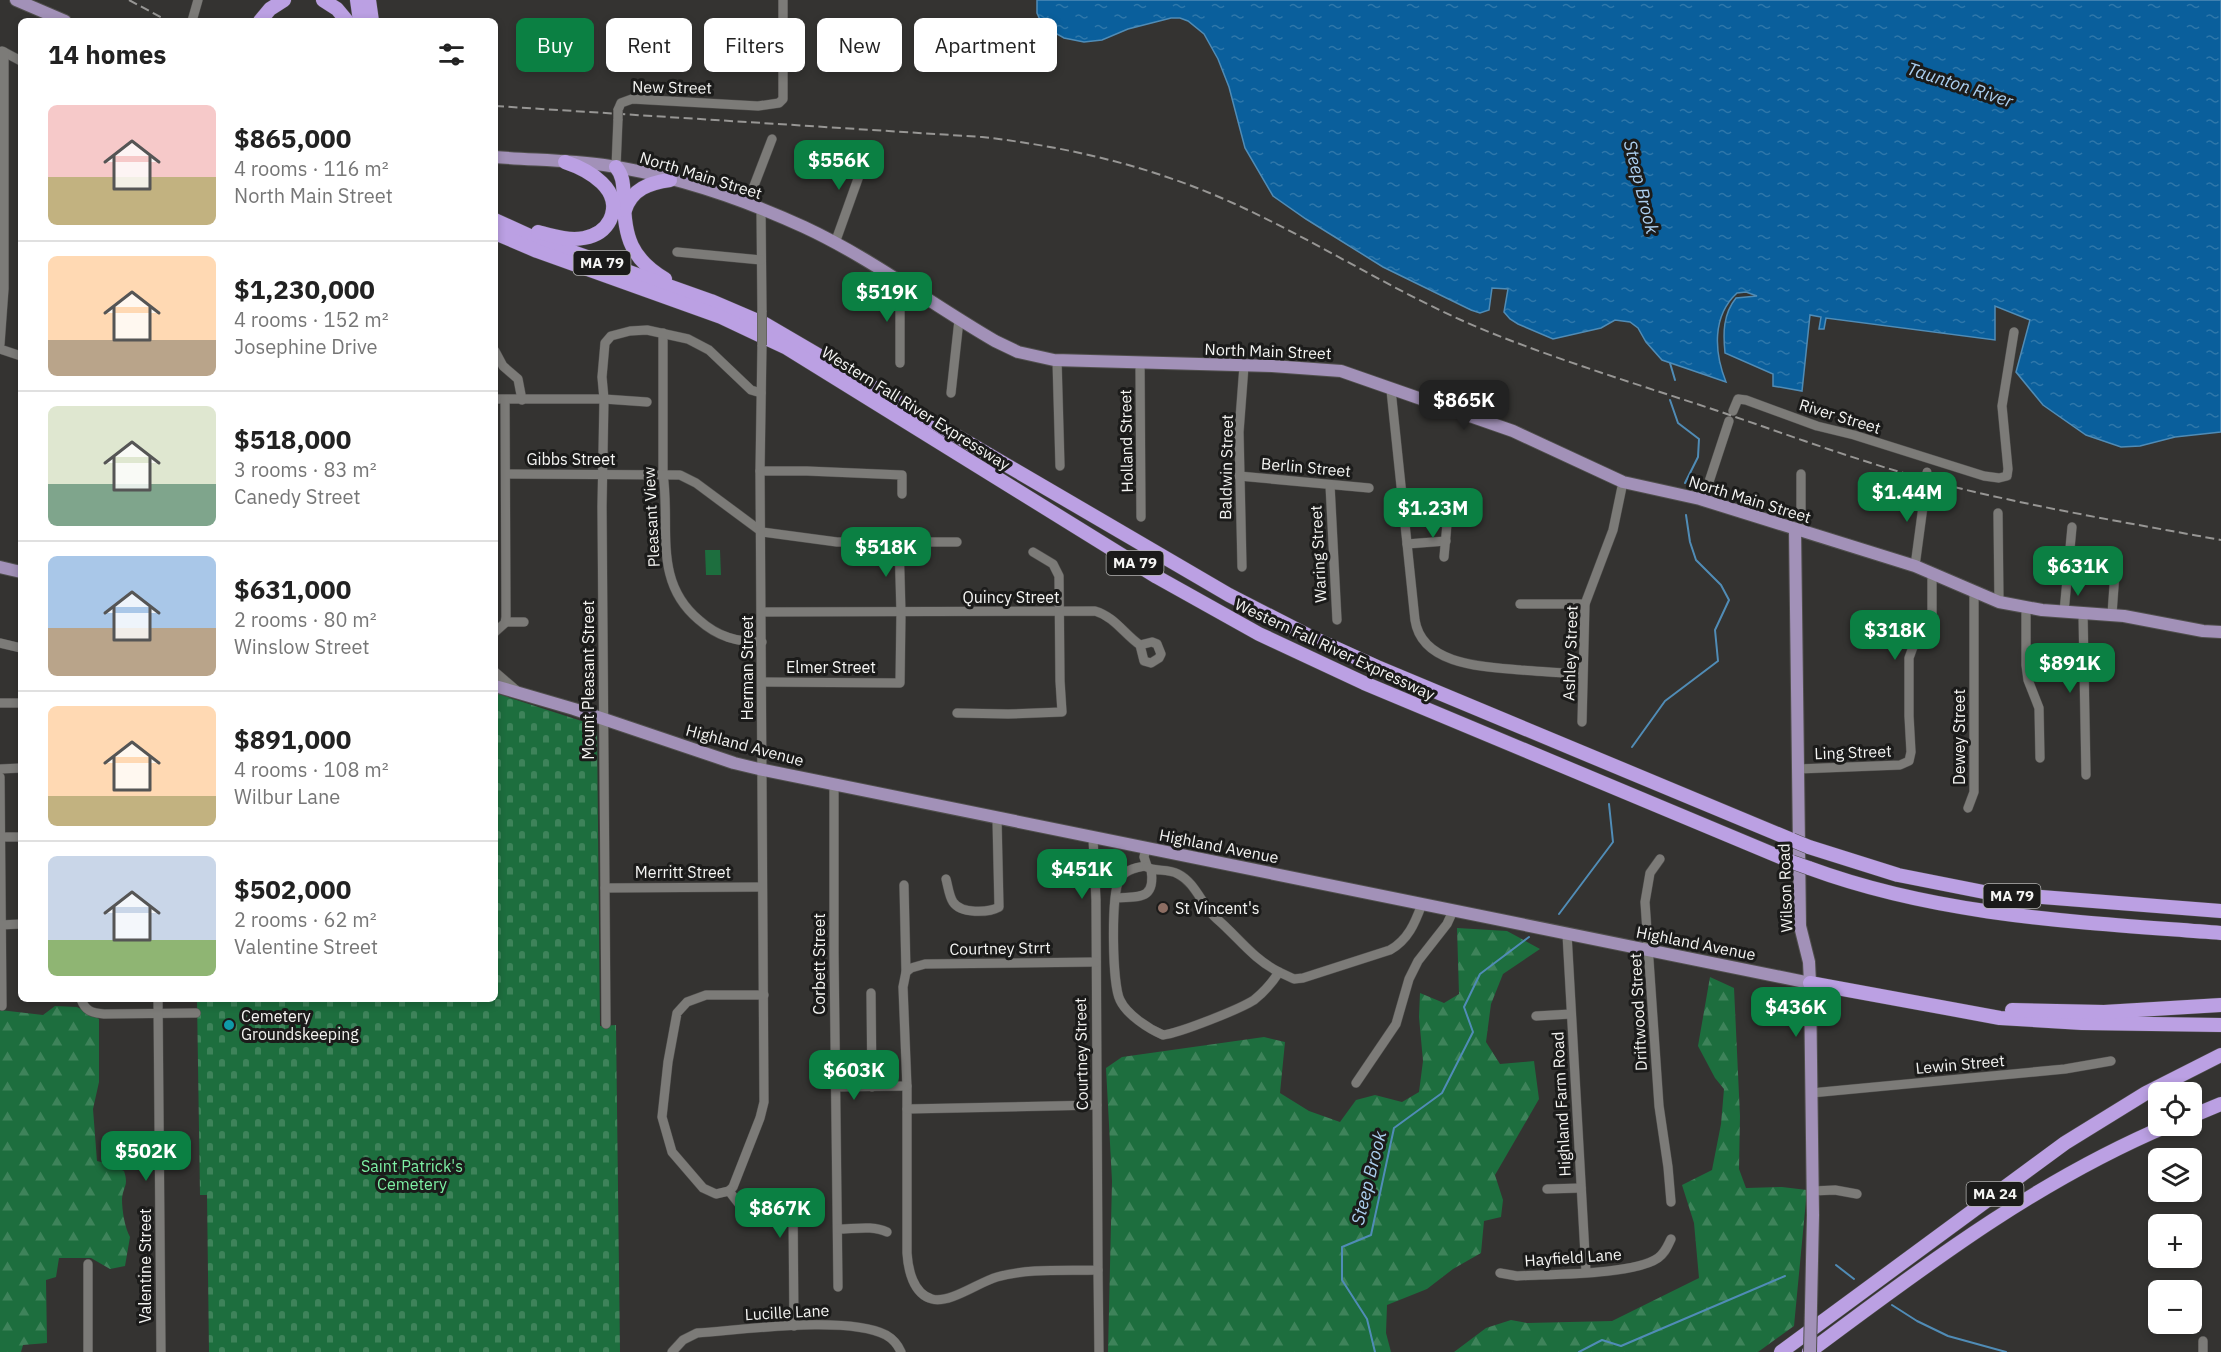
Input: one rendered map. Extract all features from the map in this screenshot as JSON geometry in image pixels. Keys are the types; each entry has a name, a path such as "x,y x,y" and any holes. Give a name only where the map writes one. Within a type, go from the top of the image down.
{"highway":[{"path":"253,18 266,0"},
{"path":"262,18 270,9 284,0"},
{"path":"323,0 337,9 344,18"},
{"path":"357,0 360,18"},
{"path":"369,0 372,18"},
{"path":"565,162 600,180 609,192 613,206"},
{"path":"498,215 540,232 560,237 581,238 594,235 604,228 611,216 616,167"},
{"path":"616,167 623,179 624,218 630,244 645,264 667,280 711,301"},
{"path":"624,218 629,200 637,191 650,184 670,180"},
{"name":"Western Fall River Expressway","path":"498,221 539,240 711,301 759,321 796,340 1178,566 1291,628 1377,667 1809,847 1909,877 1989,893 2221,911"},
{"name":"Western Fall River Expressway","path":"498,234 527,248 710,312 787,348 1157,577 1279,644 1375,688 1792,862 1881,891 1973,910 2037,918 2221,933"},
{"path":"498,242 522,251 567,262"},
{"path":"1810,983 1989,1016 2047,1022 2221,1025"},
{"path":"1943,1008 2084,1012 2221,1005"},
{"name":"MA 24","path":"1781,1352 2065,1143 2135,1099 2221,1055"},
{"path":"2202,1112 2221,1104"},
{"name":"MA 24","path":"1809,1352 1995,1217 2076,1170 2148,1135"}],"main road":[{"path":"16,0 57,18"},
{"name":"North Main Street","path":"498,157 616,167 670,180 761,209 835,243 958,320 1018,352 1038,358 1336,370 1513,431 1623,482 1703,500 1915,566 1999,602 2026,608 2112,614 2203,631 2221,632"},
{"name":"Wilson Road","path":"1798,531 1800,926 1809,962 1813,1191 1809,1352"},
{"path":"0,567 18,571"},
{"path":"498,687 527,696"},
{"name":"Highland Avenue","path":"527,696 761,770 1810,983"}],"street":[{"path":"193,18 198,0"},
{"name":"New Street","path":"616,167 618,114 621,103 632,99 752,106 779,103 783,99 783,0"},
{"path":"18,59 2,51 4,289 0,347 18,355"},
{"path":"747,204 772,139"},
{"path":"835,243 869,148"},
{"name":"Herman Street","path":"729,1191 741,1169 764,1106 760,471 761,209"},
{"path":"677,252 762,260"},
{"path":"900,283 900,363"},
{"path":"951,393 958,320"},
{"name":"Mount Pleasant Street","path":"606,1023 603,355 605,343 619,332 663,333"},
{"name":"River Street","path":"1733,411 1738,399 1742,399 1817,426 1984,476 1999,478 2007,476 2002,406 2014,332"},
{"path":"663,333 688,339 709,350 751,390 761,393"},
{"name":"Pleasant View","path":"663,333 663,474 668,572 671,583 689,612 715,633 729,639 762,642"},
{"path":"498,357 503,366 518,379 522,400"},
{"path":"1057,360 1060,466"},
{"name":"Holland Street","path":"1140,363 1141,517"},
{"name":"Baldwin Street","path":"1242,567 1239,432 1244,366"},
{"path":"1391,390 1416,626 1421,636 1441,654 1469,665 1582,673"},
{"path":"498,399 604,399 647,402"},
{"path":"505,400 506,622"},
{"path":"1703,500 1729,421"},
{"path":"1915,566 1929,458"},
{"path":"760,471 902,475 902,494"},
{"name":"Gibbs Street","path":"506,474 680,475 762,532"},
{"name":"Wilson Road","path":"1798,531 1801,474"},
{"name":"Berlin Street","path":"1239,476 1369,488"},
{"name":"Ashley Street","path":"1582,722 1585,604 1613,530 1623,482"},
{"name":"Waring Street","path":"1329,485 1337,620"},
{"path":"1998,513 1999,602"},
{"path":"1444,557 1448,524"},
{"path":"2064,612 2072,527"},
{"path":"762,532 837,542 957,542"},
{"path":"1407,544 1446,541"},
{"path":"899,542 901,613"},
{"path":"957,713 1062,711 1058,570 1053,564 1033,552"},
{"path":"2112,614 2116,558"},
{"name":"Ling Street","path":"1798,769 1900,765 1909,761 1911,752 1909,657 1913,646 1927,631 1932,621 1932,574"},
{"name":"Dewey Street","path":"1968,808 1974,792 1974,592"},
{"path":"1520,604 1585,604"},
{"path":"2026,608 2025,665 2039,708 2040,758"},
{"name":"Quincy Street","path":"762,612 1095,611 1106,614 1140,645"},
{"name":"Elmer Street","path":"762,682 900,683 901,613"},
{"path":"2083,613 2086,774"},
{"path":"498,629 506,622 524,622"},
{"path":"0,643 18,647"},
{"name":"Highland Avenue","path":"498,675 527,696"},
{"path":"0,703 18,703"},
{"path":"0,769 18,768"},
{"path":"0,777 2,1006"},
{"name":"Corbett Street","path":"834,786 838,1287"},
{"path":"946,879 952,901 957,906 979,911 999,907 997,819"},
{"path":"1,837 18,837"},
{"name":"Courtney Street","path":"1093,838 1099,1352"},
{"path":"1116,898 1132,899 1144,894 1151,885 1149,867 1144,857 1146,848"},
{"name":"Driftwood Street","path":"1660,859 1650,873 1646,897 1658,1094 1671,1202"},
{"path":"1279,972 1268,987 1248,1003 1182,1031 1166,1035 1160,1034 1126,1009 1118,996 1114,915 1121,877 1131,869 1149,867 1184,877 1217,919 1244,947 1263,963 1292,978 1303,978 1390,950 1399,944 1408,933 1422,904"},
{"path":"904,885 906,972 903,987 907,1086 908,1263 912,1280 926,1296 932,1299 944,1299 995,1277 1015,1273 1098,1270"},
{"name":"Merritt Street","path":"605,888 762,887"},
{"path":"1356,1083 1396,1024 1409,979 1418,961 1447,924 1454,911"},
{"path":"1,925 18,924"},
{"name":"Highland Farm Road","path":"1567,934 1586,1272"},
{"name":"Courtney Strrt","path":"906,972 925,964 1096,962"},
{"path":"871,993 872,1087"},
{"path":"764,996 706,995 687,1002 677,1013 668,1062 662,1117 672,1152 703,1188 716,1194 729,1191 739,1204 755,1208 793,1208 794,1326"},
{"path":"83,1002 86,1008 93,1012 104,1014 196,1013"},
{"name":"Valentine Street","path":"158,1002 161,1352"},
{"path":"1536,1016 1571,1014"},
{"name":"Lewin Street","path":"1811,1093 2065,1070 2111,1061"},
{"path":"835,1087 907,1086"},
{"path":"907,1109 1097,1105"},
{"path":"1547,1189 1581,1188"},
{"path":"1813,1191 1835,1190 1857,1194"},
{"path":"838,1229 870,1228 887,1232"},
{"name":"Hayfield Lane","path":"1500,1273 1517,1276 1624,1269 1647,1264 1665,1252 1671,1239"},
{"path":"88,1264 88,1352"},
{"name":"Lucille Lane","path":"672,1352 683,1340 697,1333 839,1325 877,1332 893,1340 902,1352"},
{"path":"2203,1341 2203,1352"}],"green space":[{"path":"705,550 720,550 721,575 706,575"},
{"name":"Saint Patrick's Cemetery","path":"498,694 597,726 600,1026 616,1025 620,1352 209,1352 207,1195 200,1195 197,1002 498,1002"},
{"path":"1457,928 1507,931 1540,949 1503,974 1491,1004 1486,1042 1500,1064 1534,1061 1539,1099 1495,1175 1503,1200 1501,1217 1484,1221 1481,1253 1453,1269 1427,1289 1387,1305 1386,1333 1391,1352 1108,1352 1112,1181 1106,1068 1122,1057 1264,1037 1285,1042 1280,1093 1309,1111 1340,1122 1356,1100 1375,1095 1402,1102 1419,1092 1423,1061 1419,1017 1420,993 1444,1003 1459,994"},
{"path":"1710,977 1734,988 1740,1116 1739,1169 1746,1188 1782,1187 1807,1190 1794,1326 1758,1352 1454,1352 1486,1328 1511,1320 1527,1323 1612,1321 1699,1278 1694,1223 1682,1185 1712,1170 1721,1124 1724,1089 1715,1078 1698,1046"},
{"path":"55,1006 77,1007 99,1019 99,1082 93,1109 97,1161 124,1171 126,1183 122,1199 125,1224 130,1237 125,1266 110,1269 91,1258 59,1258 56,1277 46,1280 47,1343 23,1345 21,1352 0,1352 0,1010 43,1015"}],"water":[{"name":"Taunton River","path":"1037,0 2221,0 2221,432 2175,437 2140,446 2121,447 2086,435 2043,405 2016,372 2030,320 1995,306 1995,340 1826,318 1824,329 1819,329 1821,317 1810,315 1802,391 1773,386 1773,374 1725,353 1725,324 1732,304 1736,298 1757,296 1746,292 1737,293 1729,302 1719,323 1719,359 1726,382 1662,360 1646,342 1638,328 1630,322 1615,320 1601,328 1553,339 1510,319 1504,312 1508,289 1492,288 1489,310 1480,313 1471,310 1383,267 1273,196 1245,148 1229,87 1218,59 1204,34 1188,21 1171,18 1128,29 1102,40 1084,42 1064,38 1057,34 1057,18 1039,18"}],"waterway":[{"name":"Steep Brook","path":"1670,363 1675,380"},
{"name":"Steep Brook","path":"1670,400 1678,423 1699,439 1698,457 1685,483"},
{"name":"Steep Brook","path":"1632,747 1665,701 1718,661 1715,630 1729,600 1721,585 1696,560 1690,542 1686,515"},
{"name":"Steep Brook","path":"1559,914 1613,842 1609,804"},
{"name":"Steep Brook","path":"1375,1352 1367,1319 1342,1280 1342,1247 1371,1235 1394,1128 1442,1093 1473,1032 1464,1007 1480,974 1529,937"},
{"name":"Steep Brook","path":"1836,1265 1854,1279"},
{"name":"Steep Brook","path":"1579,1352 1602,1340 1621,1346 1785,1276"},
{"name":"Steep Brook","path":"1892,1305 1917,1321 1948,1336 2006,1352"}],"railway":[{"path":"129,0 162,18"},
{"path":"498,106 982,137 1047,146 1111,160 1174,179 1235,204 1460,320 1577,365 1846,455 1942,484 2098,518 2221,540"}],"place":[{"name":"St Vincent's","path":"1163,908"},
{"name":"Cemetery Groundskeeping","path":"229,1025"}]}
